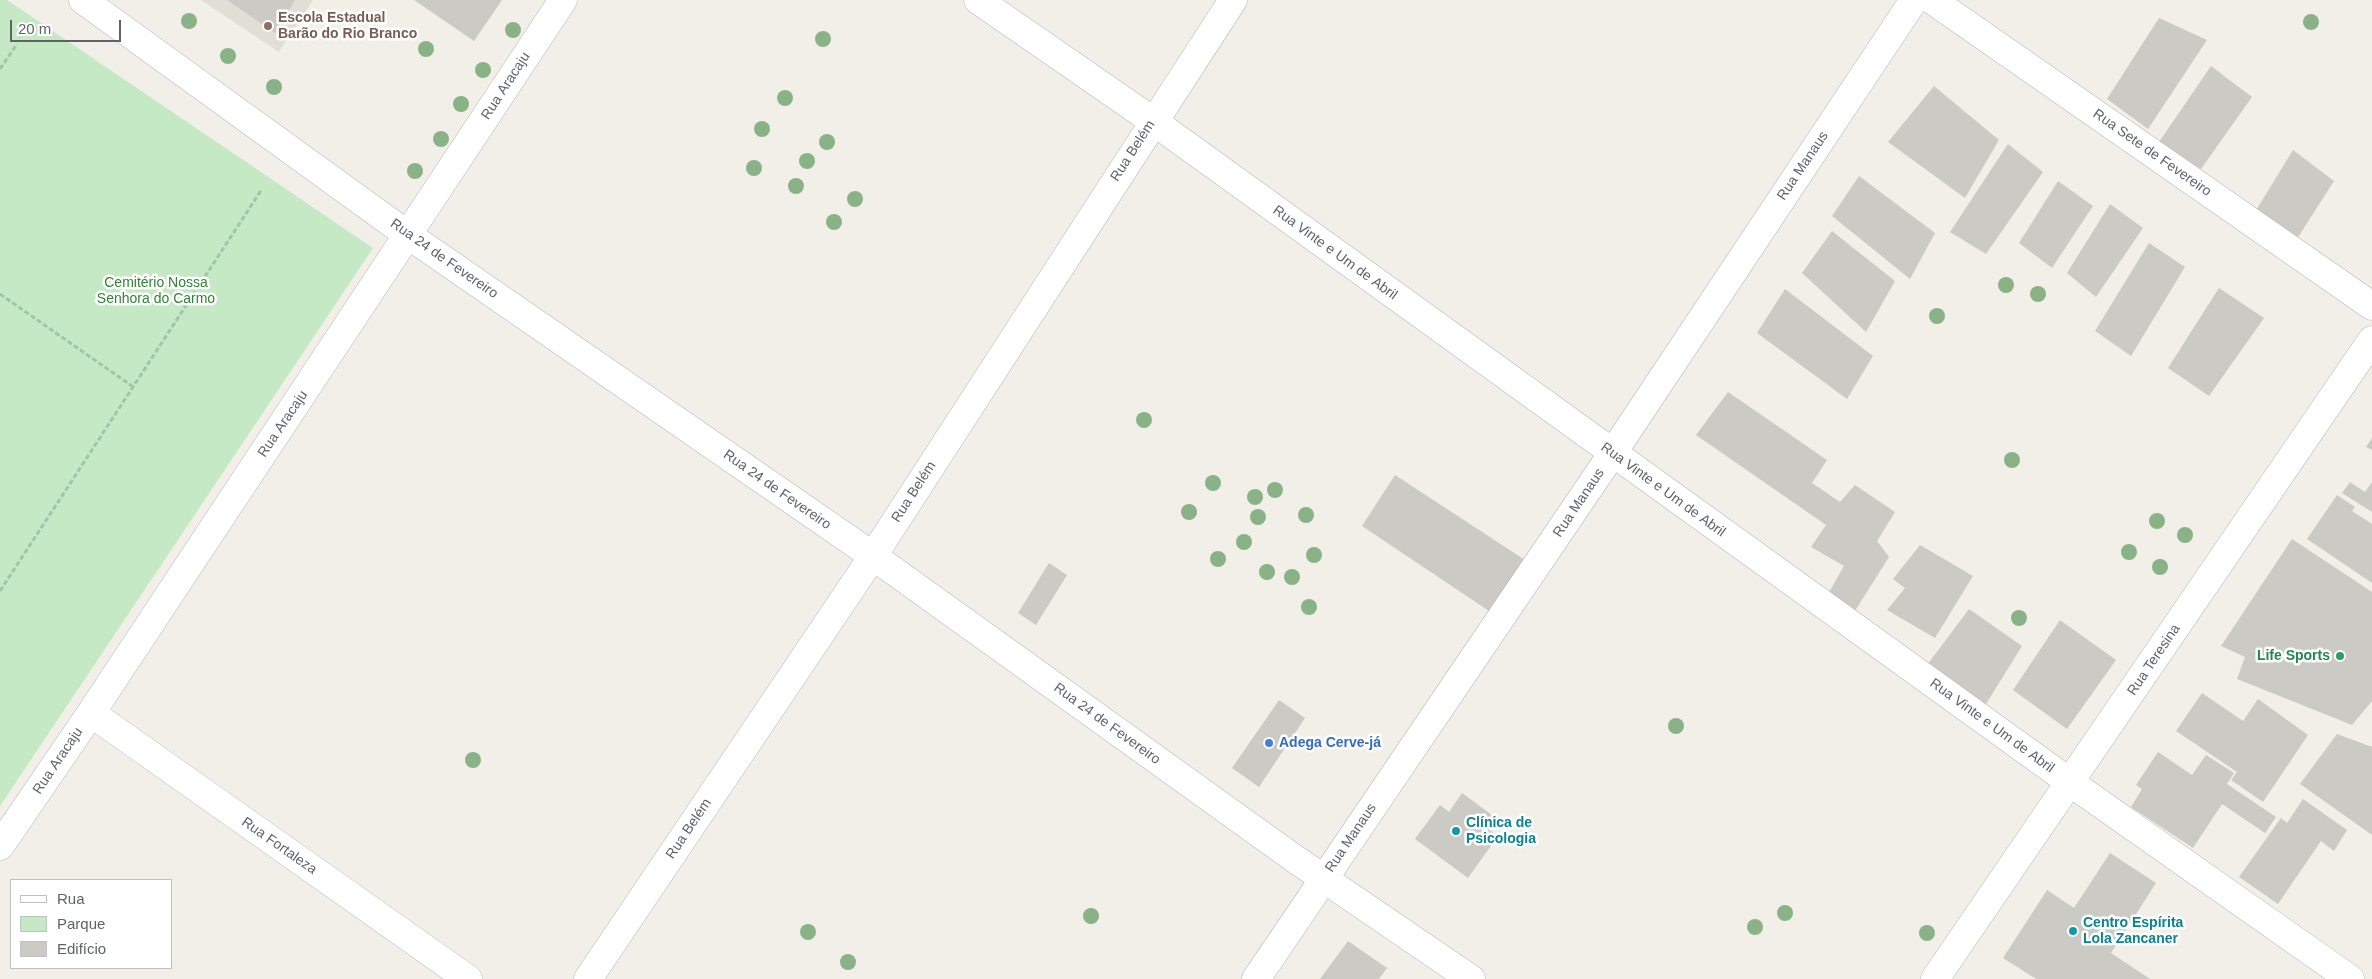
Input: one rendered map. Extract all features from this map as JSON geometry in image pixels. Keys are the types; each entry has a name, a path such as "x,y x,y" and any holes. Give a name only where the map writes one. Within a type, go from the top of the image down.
{"street":[{"name":"Rua 24 de Fevereiro","path":"83,0 408,235 873,556 1324,879 1471,979"},
{"name":"Rua Aracaju","path":"0,846 91,713 563,0"},
{"name":"Rua Vinte e Um de Abril","path":"978,0 1153,121 1612,454 2071,783 2350,979"},
{"name":"Rua Belém","path":"588,979 873,556 1233,0"},
{"name":"Rua Manaus","path":"1256,979 1612,454 1914,0"},
{"name":"Rua Sete de Fevereiro","path":"1932,0 2372,306"},
{"name":"Rua Teresina","path":"1935,979 2071,783 2372,340"},
{"name":"Rua Fortaleza","path":"91,713 468,979"}],"path":[{"path":"0,69 17,44"},
{"path":"0,591 262,189"},
{"path":"0,294 132,386"}],"shaded area":[{"name":"Escola Estadual Barão do Rio Branco","path":"201,0 313,0 279,52"}],"green space":[{"name":"Cemitério Nossa Senhora do Carmo","path":"0,0 7,0 373,248 0,806"}],"building":[{"path":"227,0 295,0 275,33"},
{"path":"414,0 502,0 474,41"},
{"path":"2159,18 2207,40 2148,129 2107,99"},
{"path":"2211,66 2252,97 2201,169 2159,142"},
{"path":"1934,86 1999,140 1965,198 1888,142"},
{"path":"2008,144 2043,172 1986,254 1950,232"},
{"path":"2293,150 2334,181 2295,242 2255,212"},
{"path":"1859,176 1935,233 1910,279 1832,216"},
{"path":"2058,181 2093,206 2052,268 2019,243"},
{"path":"2110,204 2143,228 2096,297 2067,273"},
{"path":"1832,231 1895,281 1866,332 1802,273"},
{"path":"2149,243 2185,267 2131,356 2095,331"},
{"path":"2219,288 2264,318 2209,396 2168,368"},
{"path":"1785,289 1873,356 1847,399 1757,333"},
{"path":"1728,392 1827,460 1812,483 1840,502 1855,485 1895,512 1877,541 1889,557 1853,614 1828,594 1844,566 1811,547 1826,525 1696,435"},
{"path":"2372,438 2372,450 2366,447"},
{"path":"1395,475 1525,560 1492,613 1362,526"},
{"path":"2350,482 2365,492 2372,482 2372,512 2342,493"},
{"path":"2337,495 2355,507 2352,511 2372,524 2372,583 2307,539"},
{"name":"Life Sports","path":"2292,539 2372,592 2372,701 2352,725 2237,679 2245,657 2221,646"},
{"path":"1920,545 1973,576 1935,638 1887,610 1905,588 1893,579"},
{"path":"1049,563 1067,575 1036,625 1018,613"},
{"path":"1969,609 2022,646 1981,712 1924,669"},
{"path":"2060,620 2116,660 2067,729 2013,690"},
{"path":"2202,693 2243,721 2258,699 2308,735 2263,802 2231,780 2237,772 2176,731"},
{"name":"Adega Cerve-já","path":"1279,700 1305,718 1259,787 1232,768"},
{"path":"2337,734 2372,747 2372,835 2300,784"},
{"path":"2158,752 2192,775 2206,755 2234,773 2227,784 2276,817 2265,833 2222,804 2193,848 2131,807 2142,789 2136,785"},
{"name":"Clínica de Psicologia","path":"1462,793 1492,815 1484,826 1498,836 1468,878 1415,839 1440,805 1449,812"},
{"path":"2303,799 2347,830 2334,851 2321,841 2278,904 2239,877 2281,818 2287,823"},
{"name":"Centro Espírita Lola Zancaner","path":"2110,853 2156,883 2111,953 2150,979 2036,979 2003,958 2047,890 2074,908"},
{"path":"1348,941 1387,968 1379,979 1320,979"}],"place":[{"name":"Escola Estadual Barão do Rio Branco","path":"268,26"},
{"name":"Life Sports","path":"2340,656"},
{"name":"Adega Cerve-já","path":"1269,743"},
{"name":"Clínica de Psicologia","path":"1456,831"},
{"name":"Centro Espírita Lola Zancaner","path":"2073,931"}]}
